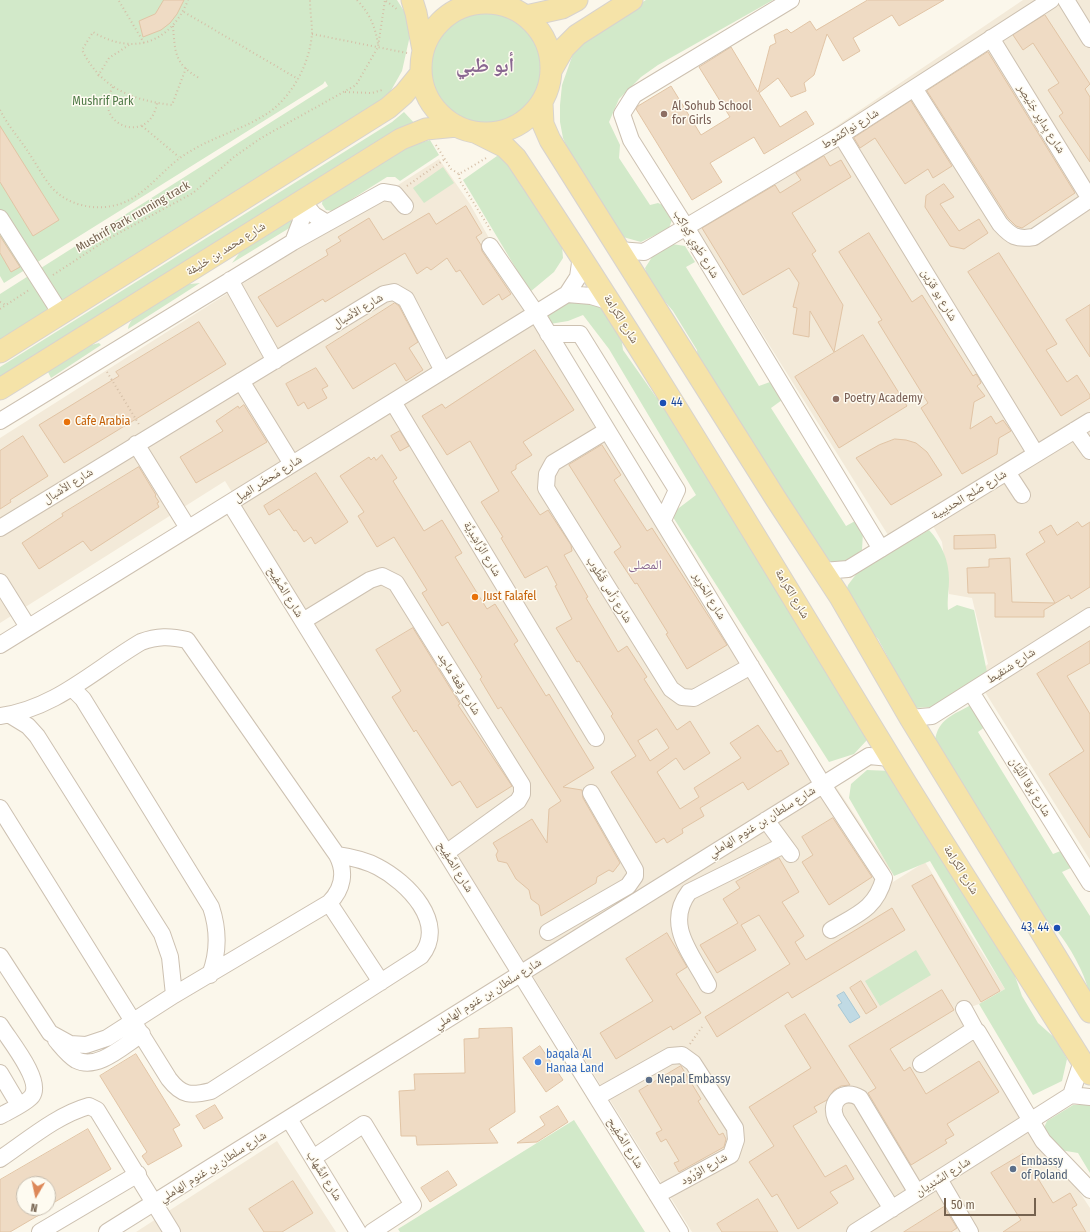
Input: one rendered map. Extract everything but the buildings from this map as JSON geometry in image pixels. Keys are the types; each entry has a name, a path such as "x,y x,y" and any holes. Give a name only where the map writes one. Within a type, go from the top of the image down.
{"main road":[{"path":"0,352 388,108 404,94 422,60 432,30 447,15 467,5 487,1 508,6 526,16 540,30 549,49 552,69 549,87 542,103 529,117 513,128 494,133 466,129 439,113 427,95 422,60 416,13 412,0"},
{"path":"526,16 556,10 577,0"},
{"path":"552,69 564,48 577,35 632,0"},
{"path":"542,103 543,124 550,140 840,597 910,718 1090,1012"},
{"name":"شارع محمد بن خليفة","path":"0,389 401,139 426,129 466,129"},
{"name":"شارع الكرامة","path":"466,129 505,146 516,158 581,256 794,598 890,758 1086,1067"}],"street":[{"name":"شارع طَوِي كِواكِب","path":"791,0 634,95 622,114 631,140 686,227 881,549"},
{"name":"شارع نواكشوط","path":"644,252 842,136 1050,0"},
{"path":"1066,0 1090,39"},
{"name":"شارع بِدايِر خِنَيصِر","path":"991,38 1090,199"},
{"path":"914,88 1000,224 1011,236 1024,238 1034,237 1090,199"},
{"name":"شارع بو قرَين","path":"842,136 1036,454"},
{"path":"0,421 293,242 383,192 396,194 405,206"},
{"path":"302,201 314,215 327,223"},
{"path":"293,242 301,221 302,201"},
{"path":"0,218 61,314"},
{"path":"490,246 536,313"},
{"path":"619,250 644,252 636,277"},
{"name":"شارع مَحضَر المِيل","path":"0,645 567,294 578,277 581,256"},
{"path":"230,280 275,361"},
{"name":"شارع الأشبال","path":"0,528 384,294 394,292 406,299 443,371"},
{"path":"567,294 591,296 611,302"},
{"name":"شارع الحَرِير","path":"536,313 606,431 663,520 823,784 884,878 881,890 869,907 830,930"},
{"path":"548,334 580,334 677,490 663,520"},
{"path":"242,381 292,464"},
{"name":"شارع الرَّاشِدِيَّة","path":"393,402 596,738"},
{"name":"شارع صُلح الحديبية","path":"823,571 848,569 1090,421"},
{"path":"1075,430 1090,451"},
{"name":"شارع رَأس قَطُّوب","path":"606,431 553,463 547,474 546,488 671,689 682,697 694,698 751,666"},
{"path":"142,441 188,528"},
{"path":"1007,472 1022,495"},
{"name":"شارع الصَّفِيح","path":"230,503 680,1232"},
{"path":"840,597 848,569"},
{"name":"شارع رِقعة ماجِد","path":"303,621 370,580 382,576 396,583 522,785 522,794 518,801 446,853"},
{"path":"0,582 28,628"},
{"name":"شارع شنقيط","path":"910,718 932,716 1090,616"},
{"path":"1,959 50,1033 70,1044 86,1045 100,1042 138,1027 174,995 329,903 338,892 343,877 341,862 337,855 187,640 168,636 153,638 141,642 72,688 34,708 5,716"},
{"path":"72,688 83,699 212,907 217,931 217,943 215,959 210,975"},
{"name":"شارع بَرقا اللَّيَّان","path":"971,692 1090,883"},
{"path":"5,716 28,726 37,736 162,934 170,957 174,995"},
{"path":"923,738 932,716"},
{"path":"876,734 869,756 890,758"},
{"name":"شارع سلطان بن غنوم الهاملي","path":"107,1232 155,1204 520,973 869,756"},
{"path":"548,932 628,886 634,880 635,870 591,793"},
{"path":"0,808 177,1089 187,1093 211,1091 421,956 425,951 431,933 428,920 410,891 389,873 364,860 337,855"},
{"path":"708,985 679,930 679,909 689,892 787,850 766,820"},
{"path":"677,876 689,892"},
{"path":"628,886 637,901"},
{"path":"329,903 381,982"},
{"path":"964,1009 976,1031 981,1034 1043,1141 1090,1190"},
{"path":"0,1025 33,1076 34,1089 32,1097 0,1116"},
{"path":"921,1064 970,1032 976,1031"},
{"path":"597,1097 670,1056 682,1055"},
{"name":"شارع الوُرُود","path":"657,1195 731,1155 736,1140 735,1128 731,1121 693,1063 682,1055"},
{"path":"1086,1067 1071,1095 1090,1097"},
{"path":"0,1073 19,1105"},
{"path":"892,1209 834,1113 834,1106 842,1096 848,1094 860,1098 917,1193"},
{"name":"شارع السِّندِيان","path":"855,1232 1071,1095"},
{"path":"0,1159 64,1116 78,1109 89,1106 97,1110 138,1174 172,1232"},
{"name":"شارع الشِّهاب","path":"289,1119 358,1232"},
{"path":"313,1158 364,1124 413,1205 372,1232"},
{"path":"40,1232 138,1174"},
{"path":"939,1179 970,1232"}],"path":[{"path":"119,0 144,43"},
{"path":"186,68 172,105 157,103 131,96 113,87 98,76 82,50 93,32 116,43 129,44 144,43 161,36 173,26 184,12 188,0"},
{"path":"0,110 52,188 65,198 79,204 98,208 118,206 147,188 179,157 203,143 266,115 284,100 298,79 307,55 312,34 310,0"},
{"path":"357,0 368,11 375,25 378,47"},
{"name":"Mushrif Park running track","path":"0,309 108,239 193,193 234,157 261,138 356,85 378,47 385,0"},
{"path":"184,12 298,79"},
{"path":"173,26 175,55 186,68 199,78"},
{"path":"312,34 378,47 422,60"},
{"path":"98,76 109,58 129,44"},
{"path":"344,92 372,93 381,90 386,86"},
{"path":"113,87 108,100 110,115 114,120 127,127 142,126 153,117 157,103"},
{"path":"142,126 179,157"},
{"path":"432,139 451,169 459,174 460,181 490,229 490,246"},
{"path":"459,174 492,155"},
{"path":"396,194 445,159"},
{"path":"0,302 6,305"},
{"path":"99,360 142,441"},
{"path":"682,1055 702,1027"}],"shaded area":[{"path":"1023,0 1090,0 1090,860 975,676 988,664 972,598 949,594 942,542 928,517 888,535 693,223"},
{"path":"439,159 470,204 594,426 891,869 889,873 893,882 925,862 1005,989 979,1004 960,1011 1090,1208 1090,1232 692,1232 225,481 0,623 0,438"},
{"path":"277,1141 336,1232 136,1232"}],"green space":[{"name":"Mushrif Park","path":"0,0 397,0 404,11 411,31 402,71 389,94 367,110 0,342 0,294 328,86 325,81 323,84 4,283 0,276"},
{"path":"646,0 773,0 658,65 641,77 619,99 609,122 620,145 619,158 650,205 658,203 665,206 672,220 669,228 641,242 623,237 569,152 563,138 560,122 560,105 562,85 574,51 601,28"},
{"path":"486,11 508,15 526,27 538,45 542,67 538,89 526,107 508,119 486,123 464,119 446,107 434,89 430,67 434,45 446,27 464,15"},
{"path":"404,112 417,126 0,381 0,367 392,122"},
{"path":"430,140 439,155 400,181 395,177 387,177 333,211 326,210 322,204 323,197 404,148"},
{"path":"497,156 506,157 562,245 563,258 554,272 530,292 463,180"},
{"path":"443,167 454,183 424,203 413,188"},
{"path":"297,213 296,224 232,263 243,248"},
{"path":"672,244 685,246 695,262 686,267 759,386 770,382 782,400 771,408 846,526 857,520 863,532 862,550 841,565 824,567 698,365 697,350 673,311 650,284 645,268 654,254"},
{"path":"200,283 128,329 135,316 159,297 181,285"},
{"path":"582,287 595,292 620,329 623,350 656,397 674,407 865,726 867,740 854,754 829,762 671,514 696,495 609,349 583,315 568,321 550,324 548,315 551,302 571,289"},
{"path":"99,343 101,345 51,378 47,370 79,348"},
{"path":"929,530 941,546 948,565 948,610 957,605 974,610 987,672 956,694 932,707 915,708 890,673 891,663 878,639 866,626 845,594 848,585 860,569"},
{"path":"971,705 986,726 978,732 1053,854 1063,850 1073,867 1062,872 1090,916 1090,994 1078,963 1069,948 1052,926 1040,916 935,741 939,728 947,718"},
{"path":"867,770 891,771 1010,962 1022,996 1038,1023 1056,1039 1067,1059 1062,1081 1033,1095 979,1004 1005,989 930,861 894,876 849,798 851,784"},
{"path":"916,950 931,975 880,1006 865,981"},
{"path":"1073,1105 1090,1105 1090,1173 1078,1153 1060,1150 1042,1132 1047,1121"},
{"path":"574,1120 645,1232 400,1232 398,1229"}],"water":[{"path":"844,992 860,1017 850,1023 838,1005 842,1003 837,996"}],"place":[{"name":"Al Sohub School for Girls","path":"664,114"},
{"name":"Poetry Academy","path":"836,399"},
{"name":"44","path":"663,403"},
{"name":"Cafe Arabia","path":"67,422"},
{"name":"Just Falafel","path":"475,597"},
{"name":"43, 44","path":"1057,928"},
{"name":"baqala Al Hanaa Land","path":"538,1062"},
{"name":"Nepal Embassy","path":"649,1080"},
{"name":"Embassy of Poland","path":"1013,1169"}],"district":[{"name":"أبو ظبي","path":"485,66"},
{"name":"المصلى","path":"645,565"}]}
